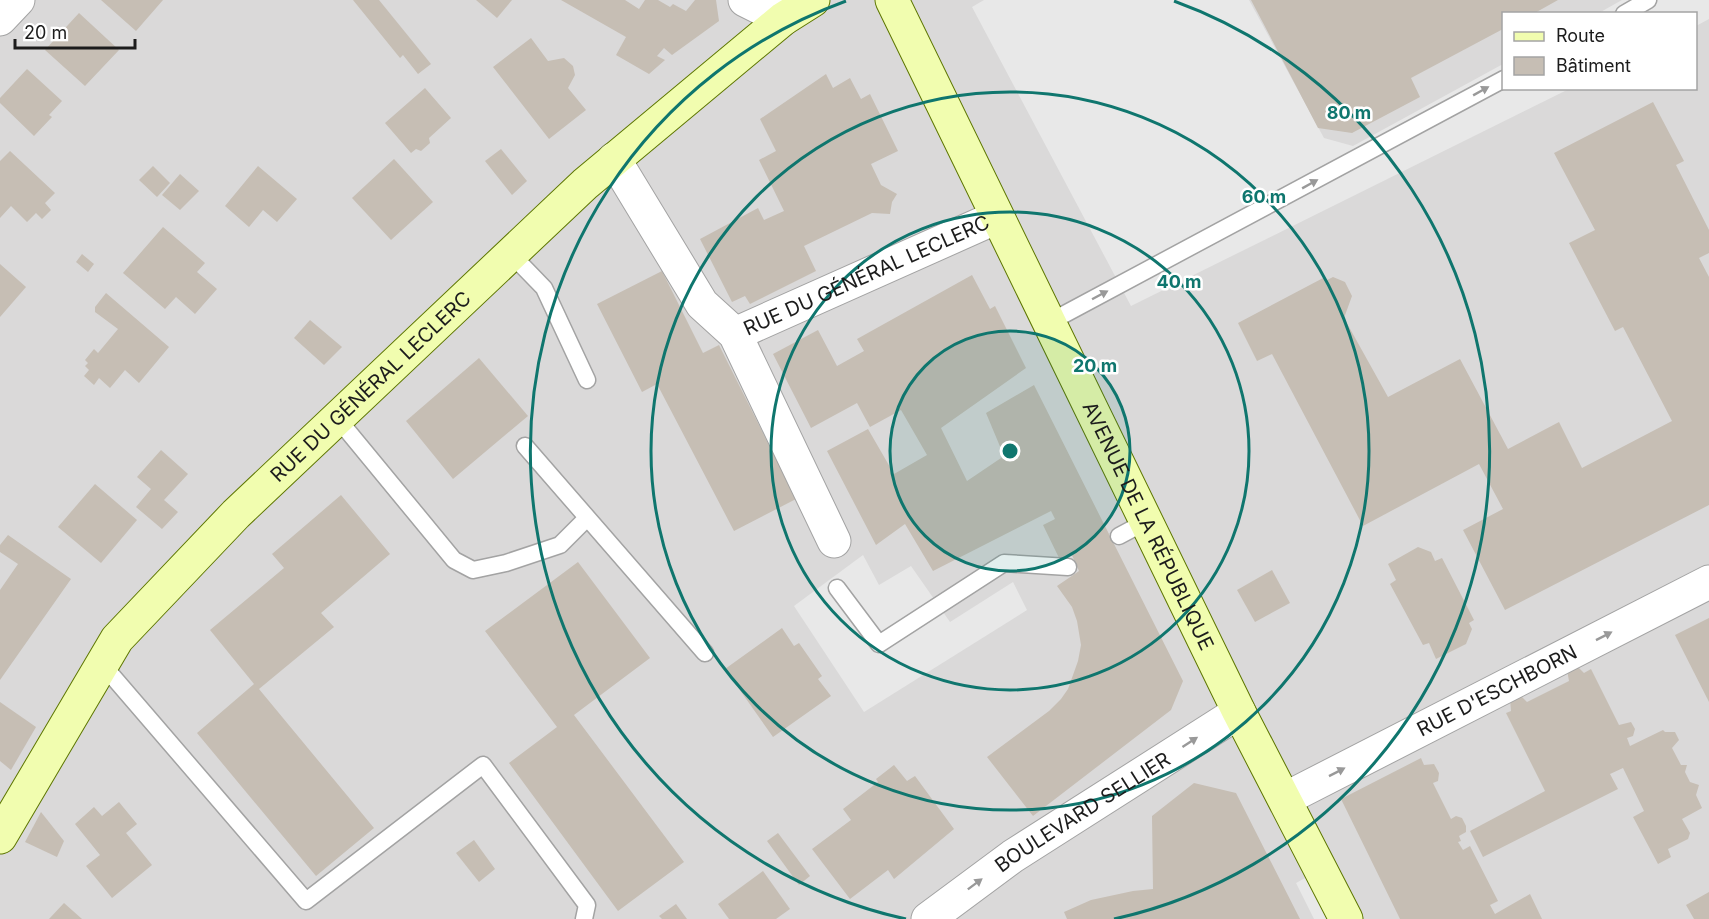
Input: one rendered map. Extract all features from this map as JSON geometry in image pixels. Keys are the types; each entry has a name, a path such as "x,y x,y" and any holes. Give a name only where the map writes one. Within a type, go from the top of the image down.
{"street":[{"path":"0,19 18,0"},
{"path":"745,0 783,19"},
{"name":"RUE DU GÉNÉRAL LECLERC","path":"0,837 117,639 236,514 614,159 783,19 813,0"},
{"name":"AVENUE DE LA RÉPUBLIQUE","path":"892,0 1239,712 1346,919"},
{"path":"614,159 702,304 735,334 834,541"},
{"name":"RUE DU GÉNÉRAL LECLERC","path":"735,334 997,217"},
{"name":"RUE D'ESCHBORN","path":"1285,799 1709,582"},
{"name":"BOULEVARD SELLIER","path":"928,919 1013,856 1239,712"}],"lane":[{"path":"1627,12 1648,0"},
{"path":"1048,323 1502,80"},
{"path":"511,254 544,288 587,380"},
{"path":"337,418 454,560 473,570 506,563 560,545 587,518"},
{"path":"525,446 705,653"},
{"path":"1119,536 1147,521"},
{"path":"837,588 879,644 1004,563 1068,567"},
{"path":"102,664 306,901 483,765 587,905 584,919"}],"shaded area":[{"path":"0,0 1709,0 1709,919 0,919"},
{"path":"984,0 1249,0 1324,138 1353,146 1502,65 1502,90 1567,90 1131,306 972,7"},
{"path":"1622,0 1709,0 1709,19 1697,25 1697,12 1601,12"},
{"path":"863,555 879,585 911,566 950,622 1013,582 1027,610 864,712 794,606"},
{"path":"1307,877 1327,919 1314,919 1296,883"}],"building":[{"path":"101,0 163,0 136,31"},
{"path":"353,0 379,0 431,64 418,74 403,55 400,58"},
{"path":"476,0 512,0 497,18"},
{"path":"561,0 625,0 639,9 645,0 658,0 670,7 673,4 686,11 695,0 716,0 719,21 672,55 664,48 657,56 665,60 649,74 616,55 626,37"},
{"path":"1251,0 1558,0 1537,12 1502,12 1502,30 1411,78 1420,97 1352,133 1318,128"},
{"path":"79,13 119,50 85,86 45,50"},
{"path":"531,38 548,61 564,58 573,66 575,75 568,88 586,110 549,139 493,67"},
{"path":"27,69 62,101 49,115 52,117 34,136 0,103 0,98"},
{"path":"826,74 833,88 850,78 861,99 870,94 898,151 871,164 881,185 897,194 892,202 890,214 872,213 804,246 816,271 750,304 745,296 732,302 700,239 758,208 764,220 784,211 759,160 776,151 760,119"},
{"path":"425,88 451,118 429,138 430,143 421,151 416,149 411,153 385,123"},
{"path":"1653,102 1684,161 1676,165 1709,230 1709,253 1699,258 1709,277 1709,505 1505,610 1463,530 1503,509 1479,464 1363,526 1272,354 1257,361 1238,323 1325,277 1327,280 1333,277 1345,282 1352,296 1344,318 1388,397 1460,359 1508,449 1559,422 1582,468 1672,421 1623,327 1615,331 1569,243 1595,230 1554,153"},
{"path":"501,149 527,181 512,195 485,161"},
{"path":"10,151 55,193 45,203 51,210 42,219 36,213 27,222 11,206 0,218 0,161"},
{"path":"394,159 433,202 391,240 352,198"},
{"path":"153,166 170,183 157,197 139,180"},
{"path":"258,166 297,199 277,222 263,210 249,227 225,206"},
{"path":"180,174 199,191 180,210 162,195"},
{"path":"163,227 205,263 197,272 217,289 195,314 176,297 165,309 123,273"},
{"path":"82,254 94,264 88,272 76,262"},
{"path":"0,264 26,287 0,317"},
{"path":"662,271 703,353 719,345 796,499 734,531 657,384 642,392 597,304"},
{"path":"972,275 990,309 995,306 1026,368 941,428 967,481 1004,456 986,413 1034,385 1183,681 1171,710 1033,816 987,757 1049,711 1061,699 1068,689 1078,661 1081,645 1077,621 1072,607 1057,586 1079,571 1071,553 1060,560 1043,525 1055,519 1051,511 933,571 905,524 876,545 827,451 868,429 894,474 927,455 901,410 870,427 857,403 811,428 773,354 818,330 837,366 864,351 857,339"},
{"path":"106,293 169,347 139,383 125,370 110,388 99,378 94,385 84,376 89,370 85,366 88,363 85,360 94,349 98,353 118,329 95,312 95,307"},
{"path":"310,320 342,347 324,365 294,338"},
{"path":"479,358 528,416 453,479 406,421"},
{"path":"161,450 188,474 164,500 178,512 162,529 136,507 151,489 137,477"},
{"path":"95,484 137,520 101,563 58,527"},
{"path":"341,495 390,554 321,613 334,627 259,689 374,828 316,876 197,733 254,684 210,630 284,568 272,554"},
{"path":"8,535 71,579 0,680 0,590 18,564 0,552 0,545"},
{"path":"1418,547 1431,552 1435,561 1442,558 1474,620 1469,623 1472,629 1466,644 1436,659 1429,643 1423,645 1390,584 1396,580 1388,564"},
{"path":"578,562 650,658 574,715 684,862 618,911 509,763 557,727 485,631"},
{"path":"1272,570 1290,603 1255,622 1237,590"},
{"path":"1709,618 1709,702 1675,635"},
{"path":"782,628 794,646 799,643 822,676 818,679 831,696 773,737 725,669"},
{"path":"1577,666 1584,673 1591,669 1619,725 1631,722 1635,729 1633,736 1627,738 1630,746 1663,730 1675,732 1679,740 1672,748 1681,765 1687,765 1685,772 1690,782 1699,785 1696,795 1702,808 1682,819 1690,833 1688,839 1668,849 1671,857 1658,864 1633,817 1644,811 1623,768 1610,774 1618,789 1483,857 1470,831 1545,791 1506,713 1511,711 1510,699 1519,694 1527,702 1569,681 1567,670"},
{"path":"0,702 36,727 11,770 0,761"},
{"path":"1421,758 1424,765 1434,764 1439,773 1438,781 1433,783 1451,819 1456,816 1462,818 1466,826 1466,832 1459,836 1461,841 1458,842 1463,850 1470,846 1498,901 1490,905 1495,914 1530,894 1542,919 1400,919 1341,799"},
{"path":"894,765 907,781 915,776 954,829 894,879 888,870 850,899 812,849 851,820 843,809 878,782 876,779"},
{"path":"1194,783 1236,793 1300,919 1067,919 1064,912 1091,900 1153,889 1152,816"},
{"path":"119,802 137,824 126,833 152,865 112,898 86,866 100,855 75,824 94,807 102,816"},
{"path":"41,812 64,841 57,857 25,842"},
{"path":"778,833 810,876 799,885 767,841"},
{"path":"474,840 495,869 479,882 456,853"},
{"path":"763,871 790,909 776,919 729,919 718,904"},
{"path":"1709,892 1709,919 1694,919 1686,905"},
{"path":"64,903 82,919 49,919"},
{"path":"676,904 687,919 662,919 659,916"}]}
